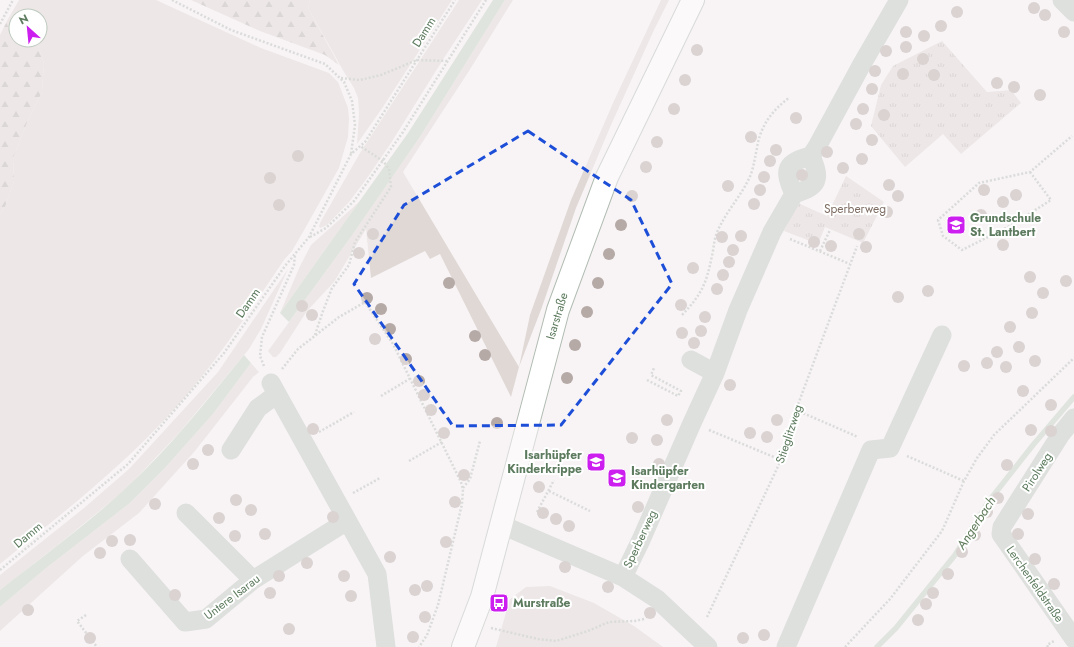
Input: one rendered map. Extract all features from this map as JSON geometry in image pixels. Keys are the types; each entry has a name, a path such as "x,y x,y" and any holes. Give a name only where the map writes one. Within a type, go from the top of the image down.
{"main road":[{"name":"Isarstraße","path":"463,647 482,597 558,310 607,177 693,0"}],"street":[{"path":"811,156 817,174 816,180 808,189 794,194 788,182 788,170 796,161 811,156 899,0"},
{"path":"1062,0 1074,12"},
{"name":"Sperberweg","path":"623,577 642,540 715,373 738,310 772,232 794,194"},
{"path":"786,647 871,450 890,448 942,335"},
{"path":"691,360 715,373"},
{"path":"231,450 258,408 274,388 377,574 386,647"},
{"name":"Pirolweg","path":"1002,527 1061,434 1074,418"},
{"path":"186,513 253,580"},
{"name":"Untere Isarau","path":"130,559 185,622 206,619 253,580 347,521"},
{"path":"502,525 623,577 657,599 708,647"},
{"name":"Lerchenfeldstraße","path":"1002,527 1001,534 1074,640"}],"path":[{"path":"0,24 13,0"},
{"path":"172,0 231,30 325,64 344,82 352,101 355,125 351,154"},
{"name":"Damm","path":"0,570 128,464 226,350 285,266 310,237 351,154 365,142 455,0"},
{"path":"310,237 326,228 354,201 383,161 486,0"},
{"path":"340,78 360,80 381,75 416,60 448,61"},
{"path":"682,315 701,293 710,267 718,230 729,210 747,184 755,162 757,146 765,124 772,112 789,98"},
{"path":"1030,172 1051,200 1010,226 962,250 943,236 938,220 979,183 1030,172 1072,136"},
{"path":"315,336 332,288 349,265 355,242 391,187 390,173 383,161 360,146"},
{"path":"820,251 830,230"},
{"path":"772,232 850,264"},
{"name":"Stieglitzweg","path":"707,617 782,460 796,410 857,246"},
{"path":"274,388 260,356 262,337 294,265 295,254"},
{"path":"274,388 298,349 339,317 366,302 393,344 411,378 463,489 462,504 438,605 427,635 418,647"},
{"path":"845,647 890,599 942,531 976,458 994,435 1074,358"},
{"path":"647,380 678,396 681,391 651,375 654,368"},
{"path":"382,396 411,378"},
{"path":"796,410 865,440 871,450"},
{"path":"303,442 354,412"},
{"path":"692,423 782,460"},
{"path":"463,489 470,479 480,441"},
{"path":"409,461 442,442"},
{"path":"890,448 964,481"},
{"path":"337,502 380,478"},
{"path":"537,512 554,480"},
{"path":"549,491 590,511"},
{"path":"86,615 77,621 97,647"},
{"path":"491,628 538,639 556,641 588,631 609,622 635,621 644,619"}],"highlighted area":[{"path":"528,131 631,200 672,284 561,425 453,426 354,284 404,205"}],"green space":[{"path":"19,0 156,0 261,48 329,73 338,82 348,108 349,119 348,137 339,168 292,251 284,260 215,360 168,416 108,475 0,564 0,215 5,207 14,181 13,158 28,120 42,92 44,64 39,48 48,48 48,8 14,8"},
{"path":"191,0 310,0 308,8 339,65 325,55 260,31"},
{"path":"310,0 452,0 383,107 357,144 359,114 358,98 354,88 308,8"},
{"path":"459,0 482,0 391,143 365,181 349,202 327,225 320,228 319,226 321,221 360,153"},
{"path":"505,0 513,0 403,172 519,367 511,397 440,254 430,259 425,251 371,278 366,229 334,282 307,311 280,353 276,357 273,357 268,351 351,237 420,137"},
{"path":"661,0 669,0 611,125 576,208 542,307 519,367 530,315 571,200 613,103"},
{"path":"8,19 8,48 39,48 44,64 42,92 28,120 13,158 14,181 5,207 0,215 0,35"},
{"path":"942,41 987,92 1011,90 1021,103 961,154 943,134 905,167 871,126 881,85 893,66"},
{"name":"Sperberweg","path":"846,176 884,202 863,243 825,227 818,244 784,231 798,203 827,216"},
{"path":"359,202 280,313 300,266 311,245"},
{"path":"288,269 261,329 249,349 179,433 126,489 0,590 0,575 84,508 129,469 218,372"},
{"path":"251,363 259,372 253,377 195,451 139,513 83,556 0,631 0,607 45,569 130,503 164,469 213,414"},
{"path":"550,586 594,603 634,626 663,647 496,647 510,599 526,587"}],"shaded area":[{"path":"493,0 505,0 420,137 351,237 289,322 280,313 408,133"},
{"path":"244,355 251,363 213,414 164,469 130,503 45,569 0,607 0,590 64,541 141,474 187,424"}],"waterway":[{"name":"Angerbach","path":"877,647 896,628 955,555 989,501 1033,445 1074,397"}],"place":[{"name":"Grundschule St. Lantbert","path":"956,225"},
{"name":"Isarhüpfer Kinderkrippe","path":"596,462"},
{"name":"Isarhüpfer Kindergarten","path":"617,478"},
{"name":"Murstraße","path":"499,603"}]}
